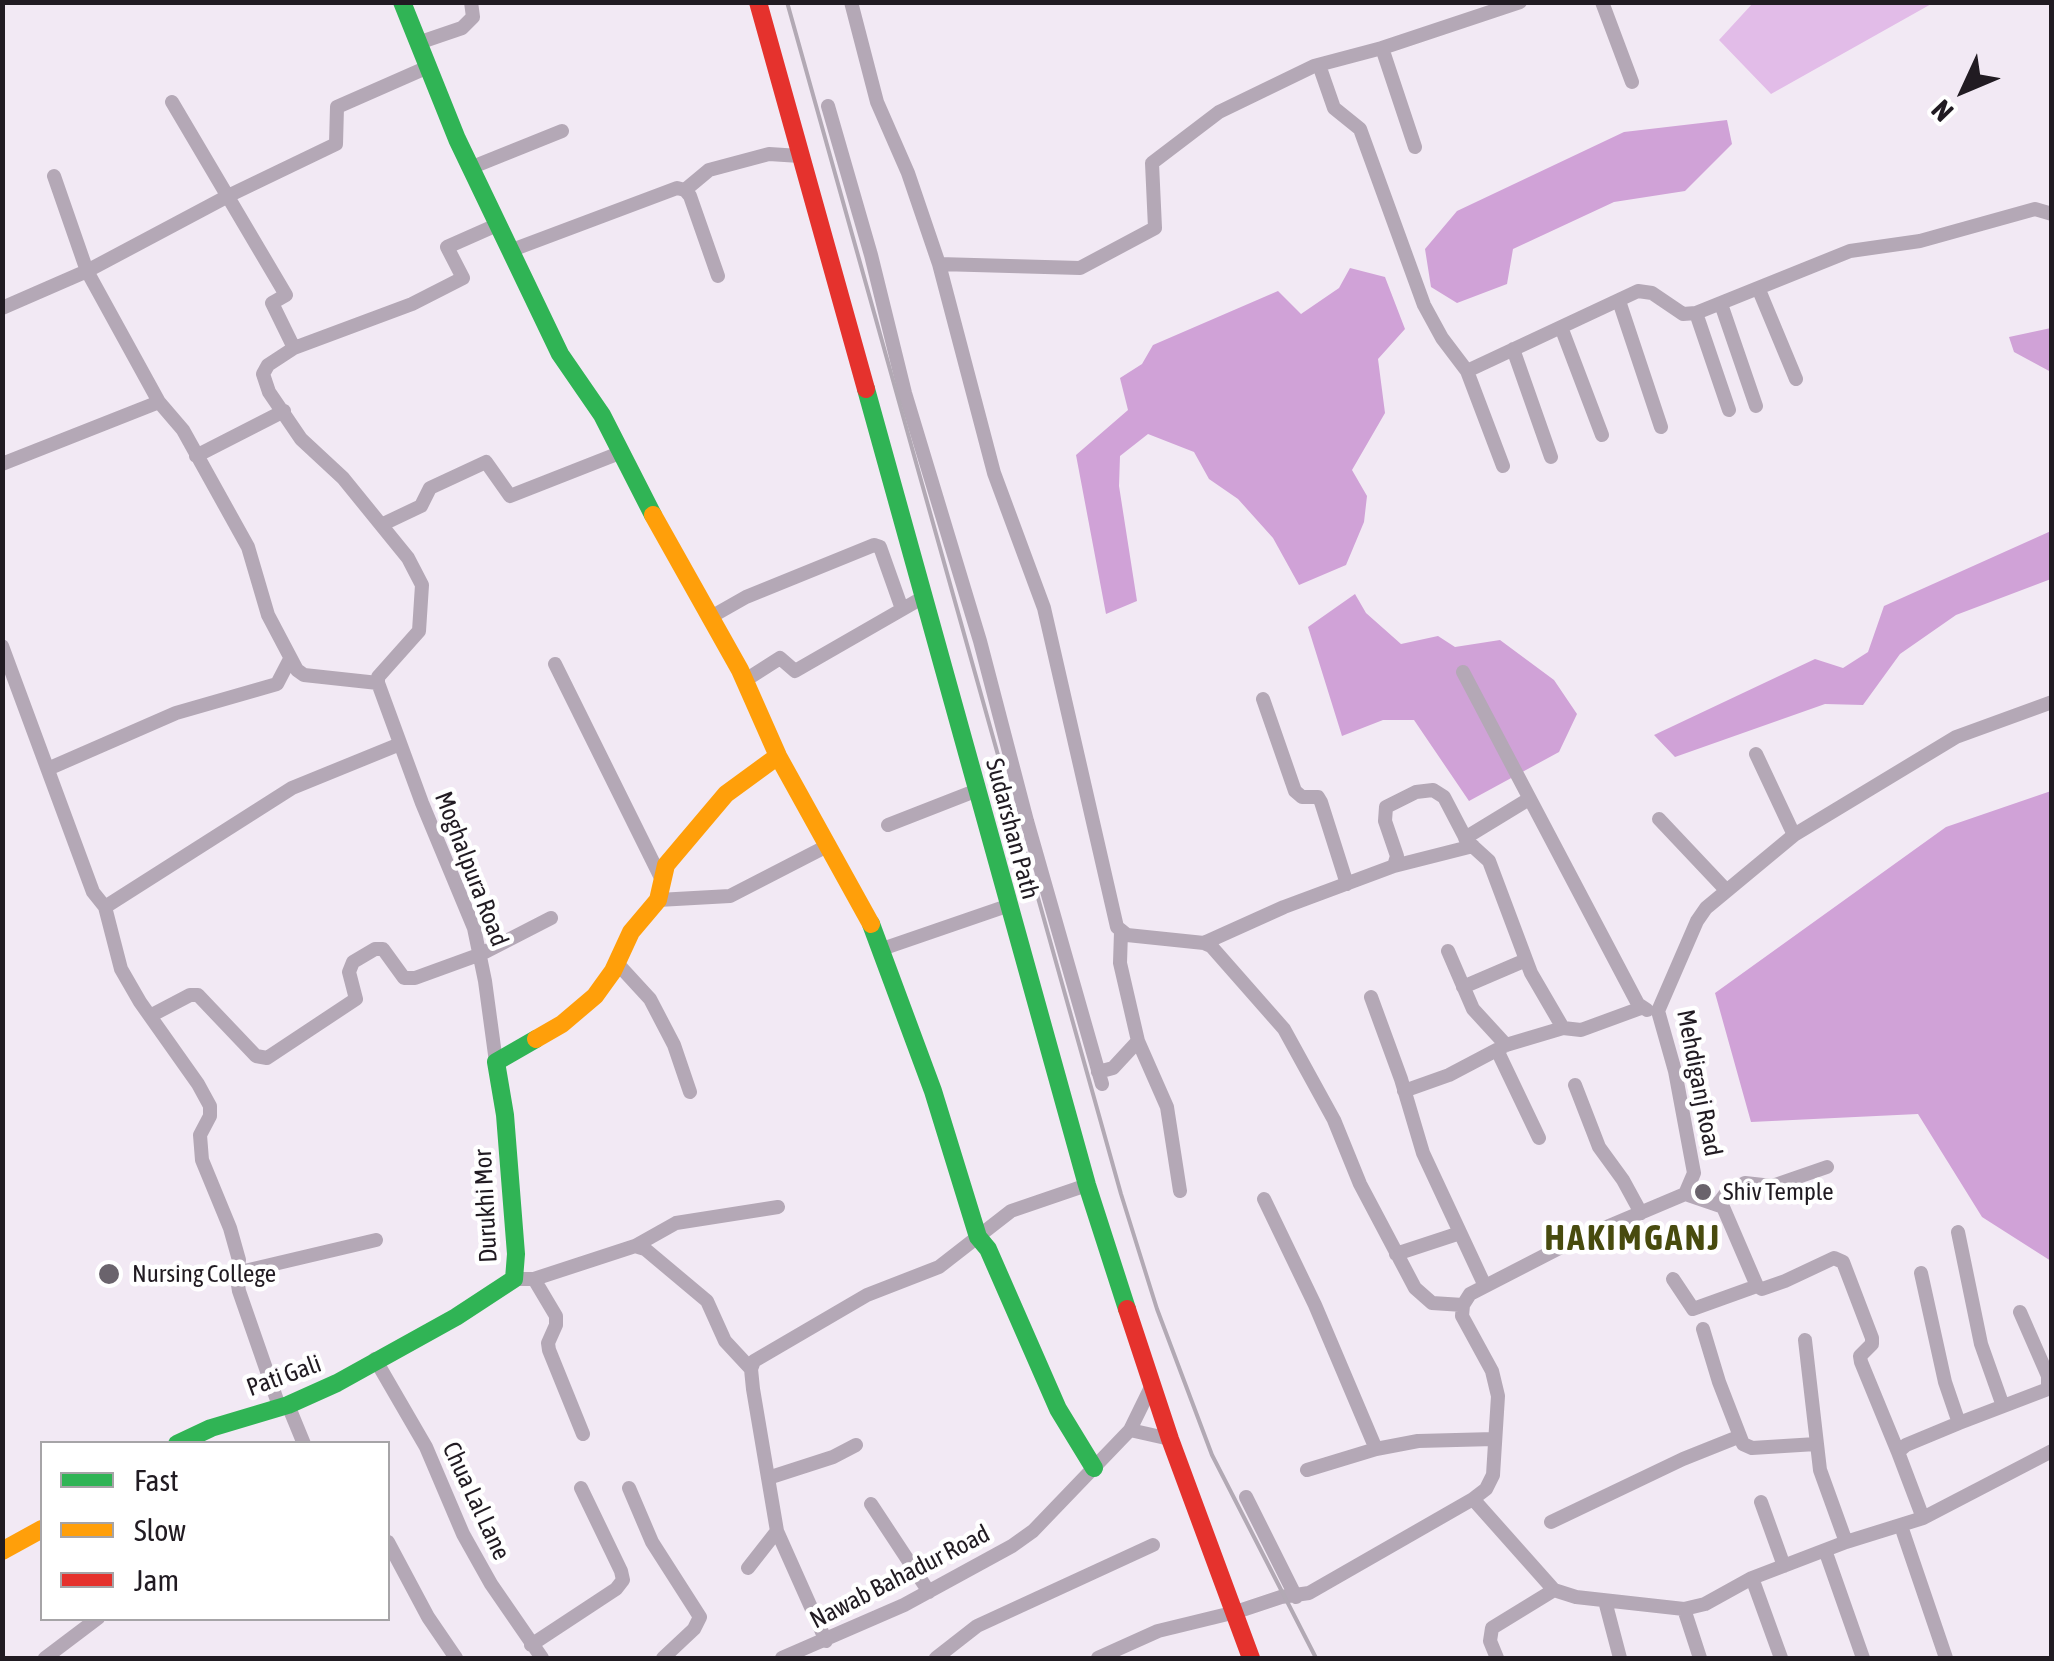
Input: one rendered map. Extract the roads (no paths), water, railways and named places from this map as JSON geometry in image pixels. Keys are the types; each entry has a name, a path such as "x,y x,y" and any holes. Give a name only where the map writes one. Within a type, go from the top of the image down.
{"street":[{"path":"402,2 470,168 560,354 602,415 882,949 944,1122 965,1203 978,1236 988,1248 1022,1320 1058,1410 1094,1468"},
{"path":"418,42 468,23 473,17 471,2"},
{"name":"Sudarshan Path","path":"758,2 1087,1184 1170,1439 1252,1658"},
{"path":"851,2 877,102 908,173 939,264 986,445 1044,608 1113,918 1120,932 1120,963 1138,1041 1168,1107 1180,1192"},
{"path":"939,264 1080,268 1154,228 1150,170 1157,156 1219,112 1319,65 1520,2"},
{"path":"1602,2 1632,82"},
{"path":"1382,48 1414,147"},
{"path":"1319,65 1334,108 1360,130 1432,321 1467,371 1503,466"},
{"path":"2,308 88,271 336,144 336,107 428,67"},
{"path":"172,102 286,296 272,303 294,348"},
{"path":"828,106 871,255 905,394 980,641 1100,1078 1138,1041"},
{"path":"470,168 562,130"},
{"path":"685,190 708,170 769,154 800,156"},
{"path":"54,176 88,271 159,402 183,430 248,547 268,615 290,659 304,675 380,689 385,669 415,640 419,631 423,596 418,574 343,478 301,439 269,392 263,374 294,348 412,304 463,278 447,246 498,224"},
{"path":"512,250 677,188 685,190"},
{"path":"685,190 718,276"},
{"path":"1467,371 1645,291 1684,314 1696,313 1850,251 1920,240 2034,210 2052,214"},
{"path":"1759,290 1796,379"},
{"path":"1619,301 1660,426"},
{"path":"1721,304 1756,406"},
{"path":"1696,313 1728,410"},
{"path":"1560,327 1602,434"},
{"path":"1513,349 1551,457"},
{"path":"2,464 159,402"},
{"path":"196,456 284,412"},
{"path":"381,525 422,506 430,488 486,462 510,496 622,452"},
{"path":"709,618 746,597 874,545 880,547 902,609"},
{"path":"890,573 912,561"},
{"path":"744,681 780,658 795,670 922,598"},
{"path":"2,646 93,892 105,907 121,969 210,1106 199,1147 230,1228 238,1260 239,1291 283,1406 302,1441"},
{"path":"50,768 176,713 276,684 290,659"},
{"path":"555,664 662,880"},
{"path":"1463,672 1642,1008"},
{"name":"Moghalpura Road","path":"380,689 474,928 496,1062"},
{"path":"1263,699 1295,792 1302,798 1318,797 1321,802 1347,884"},
{"name":"Mehdiganj Road","path":"1685,1194 1694,1173 1675,1071 1658,1011 1696,921 1726,890 1794,835 1956,737 2052,702"},
{"path":"105,907 292,788 400,744"},
{"path":"1756,754 1794,835"},
{"path":"496,1062 575,1014 594,996 631,932 658,900 666,865 726,794 778,756"},
{"path":"888,825 975,791"},
{"path":"1394,866 1397,856 1384,812 1393,802 1416,792 1438,791 1469,842 1489,861 1526,960 1555,1019 1564,1028"},
{"path":"1120,932 1204,943 1284,907 1469,842 1529,799"},
{"path":"1659,819 1726,890"},
{"path":"658,900 730,896 829,845"},
{"path":"882,949 1007,906"},
{"path":"150,1016 190,995 198,995 256,1056 267,1058 356,998 349,972 353,962 374,949 383,950 404,978 414,978 481,954 551,918"},
{"path":"1204,943 1284,1028 1334,1120 1360,1184 1396,1254 1423,1298 1432,1303 1463,1304"},
{"path":"1448,951 1472,1010 1502,1048 1539,1138"},
{"path":"1463,987 1526,960"},
{"path":"616,962 650,999 674,1045 690,1092"},
{"path":"1371,997 1422,1153 1485,1286"},
{"path":"1404,1090 1449,1075 1502,1048 1564,1028 1581,1030 1642,1008 1658,1011"},
{"name":"Durukhi Mor","path":"402,1344 456,1317 514,1279 516,1254 506,1115 496,1062"},
{"path":"1575,1085 1599,1146 1641,1214"},
{"path":"1718,1204 1726,1193 1744,1184 1772,1186 1828,1167"},
{"path":"751,1369 763,1353 867,1296 939,1267 1023,1205 1087,1184"},
{"path":"1098,1658 1158,1631 1318,1588 1486,1488 1493,1475 1498,1396 1492,1371 1462,1316 1463,1304 1470,1294 1570,1243 1685,1194 1718,1204 1726,1212 1757,1286"},
{"path":"1264,1199 1315,1304 1376,1448"},
{"path":"514,1279 534,1279 635,1246 676,1223 778,1207"},
{"path":"1958,1232 1968,1266 1980,1344 2003,1406"},
{"path":"1396,1254 1460,1233"},
{"path":"236,1273 376,1240"},
{"path":"635,1246 645,1249 697,1290 706,1300 725,1341 751,1369 777,1531 826,1641"},
{"path":"1673,1279 1692,1309 1757,1286 1785,1281 1834,1258 1843,1262 1872,1338 1860,1362 1923,1518"},
{"path":"1921,1273 1945,1382 1959,1422"},
{"path":"534,1279 556,1316 549,1350 583,1434"},
{"path":"1898,1452 1959,1422 2042,1392 2050,1384 2020,1312"},
{"path":"1704,1329 1743,1444 1752,1448 1816,1444"},
{"path":"1805,1340 1820,1470 1846,1542"},
{"name":"Pati Gali","path":"184,1441 337,1383 402,1344"},
{"name":"Chua Lal Lane","path":"376,1359 426,1447 463,1534 542,1658"},
{"name":"Nawab Bahadur Road","path":"782,1658 929,1592 1022,1538 1130,1430 1152,1384"},
{"path":"1130,1430 1170,1439"},
{"path":"1551,1522 1738,1437"},
{"path":"1307,1470 1376,1448 1418,1441 1494,1439"},
{"path":"768,1478 856,1446"},
{"path":"1473,1499 1554,1590 1605,1601 1684,1609 1704,1604 1752,1578 1846,1542 1923,1518 2052,1450"},
{"path":"531,1646 616,1590 622,1580 621,1570 580,1488"},
{"path":"629,1488 652,1542 700,1617 694,1629 663,1658"},
{"path":"1246,1497 1296,1597"},
{"path":"1761,1502 1784,1566"},
{"path":"871,1504 929,1592"},
{"path":"1901,1526 1946,1658"},
{"path":"2,1551 40,1530"},
{"path":"748,1568 777,1531"},
{"path":"936,1658 977,1626 1153,1545"},
{"path":"390,1546 428,1617 456,1658"},
{"path":"1825,1550 1863,1658"},
{"path":"1752,1578 1781,1658"},
{"path":"1497,1658 1490,1641 1492,1628 1554,1590"},
{"path":"1605,1601 1620,1658"},
{"path":"1684,1609 1700,1658"},
{"path":"45,1658 94,1621"}],"railway":[{"path":"787,2 1121,1194 1157,1309 1212,1455 1316,1658"}],"place":[{"name":"Shiv Temple","path":"1703,1192"},
{"name":"Nursing College","path":"109,1274"}],"district":[{"name":"HAKIMGANJ","path":"1633,1239"}]}
